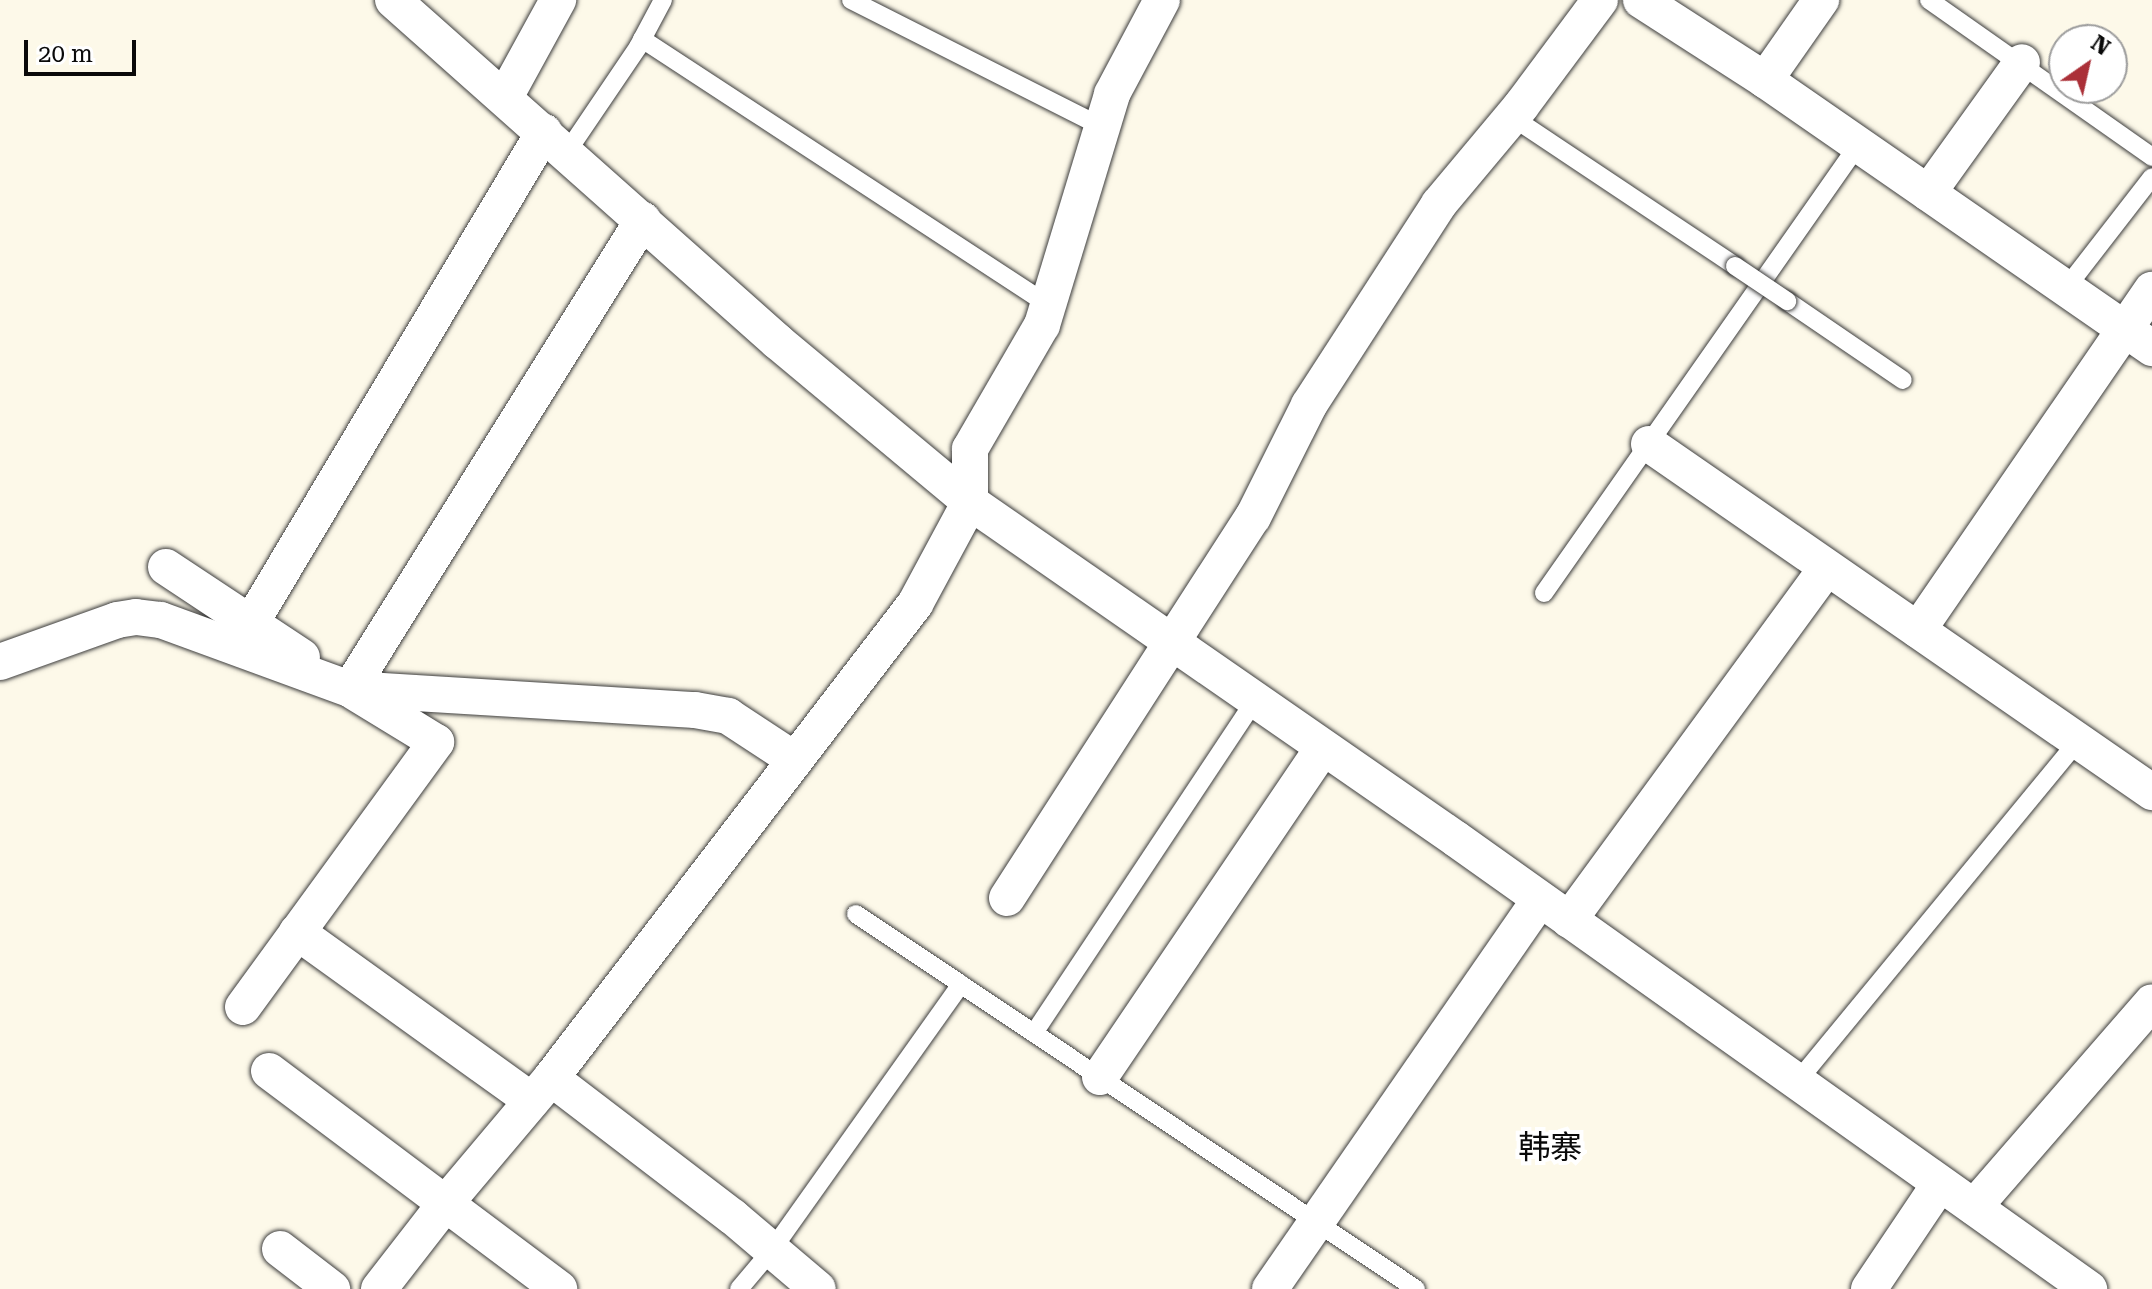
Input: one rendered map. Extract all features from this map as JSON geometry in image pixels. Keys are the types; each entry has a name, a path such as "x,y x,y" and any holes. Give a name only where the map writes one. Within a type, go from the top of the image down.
{"street":[{"path":"393,0 778,342 970,502 1540,899 2089,1289"},
{"path":"505,97 558,0"},
{"path":"379,1289 445,1204 542,1090 915,604 970,502 970,449 1042,325 1112,94 1162,0"},
{"path":"1007,898 1170,641 1253,517 1309,405 1439,204 1512,117 1600,0"},
{"path":"1641,0 1765,80 2138,338"},
{"path":"1765,80 1821,0"},
{"path":"1928,193 2022,62"},
{"path":"251,623 556,142"},
{"path":"350,689 643,220"},
{"path":"1918,630 2138,338 2152,290"},
{"path":"1649,444 2152,792"},
{"path":"166,567 436,742 243,1007"},
{"path":"1569,920 1827,568"},
{"path":"0,662 117,620 136,617 161,620 350,689 695,710 728,716 795,760"},
{"path":"1100,1077 1323,748"},
{"path":"1270,1289 1540,899"},
{"path":"297,932 542,1090 772,1250 818,1289"},
{"path":"1974,1207 2152,1002"},
{"path":"269,1071 551,1287"},
{"path":"1869,1289 1939,1185"},
{"path":"280,1249 332,1289"}],"lane":[{"path":"556,142 642,39 663,0"},
{"path":"851,0 1102,127"},
{"path":"1929,0 2022,62 2152,157"},
{"path":"642,39 1048,305"},
{"path":"1512,117 1903,380"},
{"path":"1544,593 1858,145"},
{"path":"2066,288 2152,177"},
{"path":"1034,1033 1255,700"},
{"path":"1796,1083 2078,741"},
{"path":"856,914 1416,1289"},
{"path":"739,1289 772,1250 961,984"}],"district":[{"name":"韩寨","path":"1550,1147"}]}
